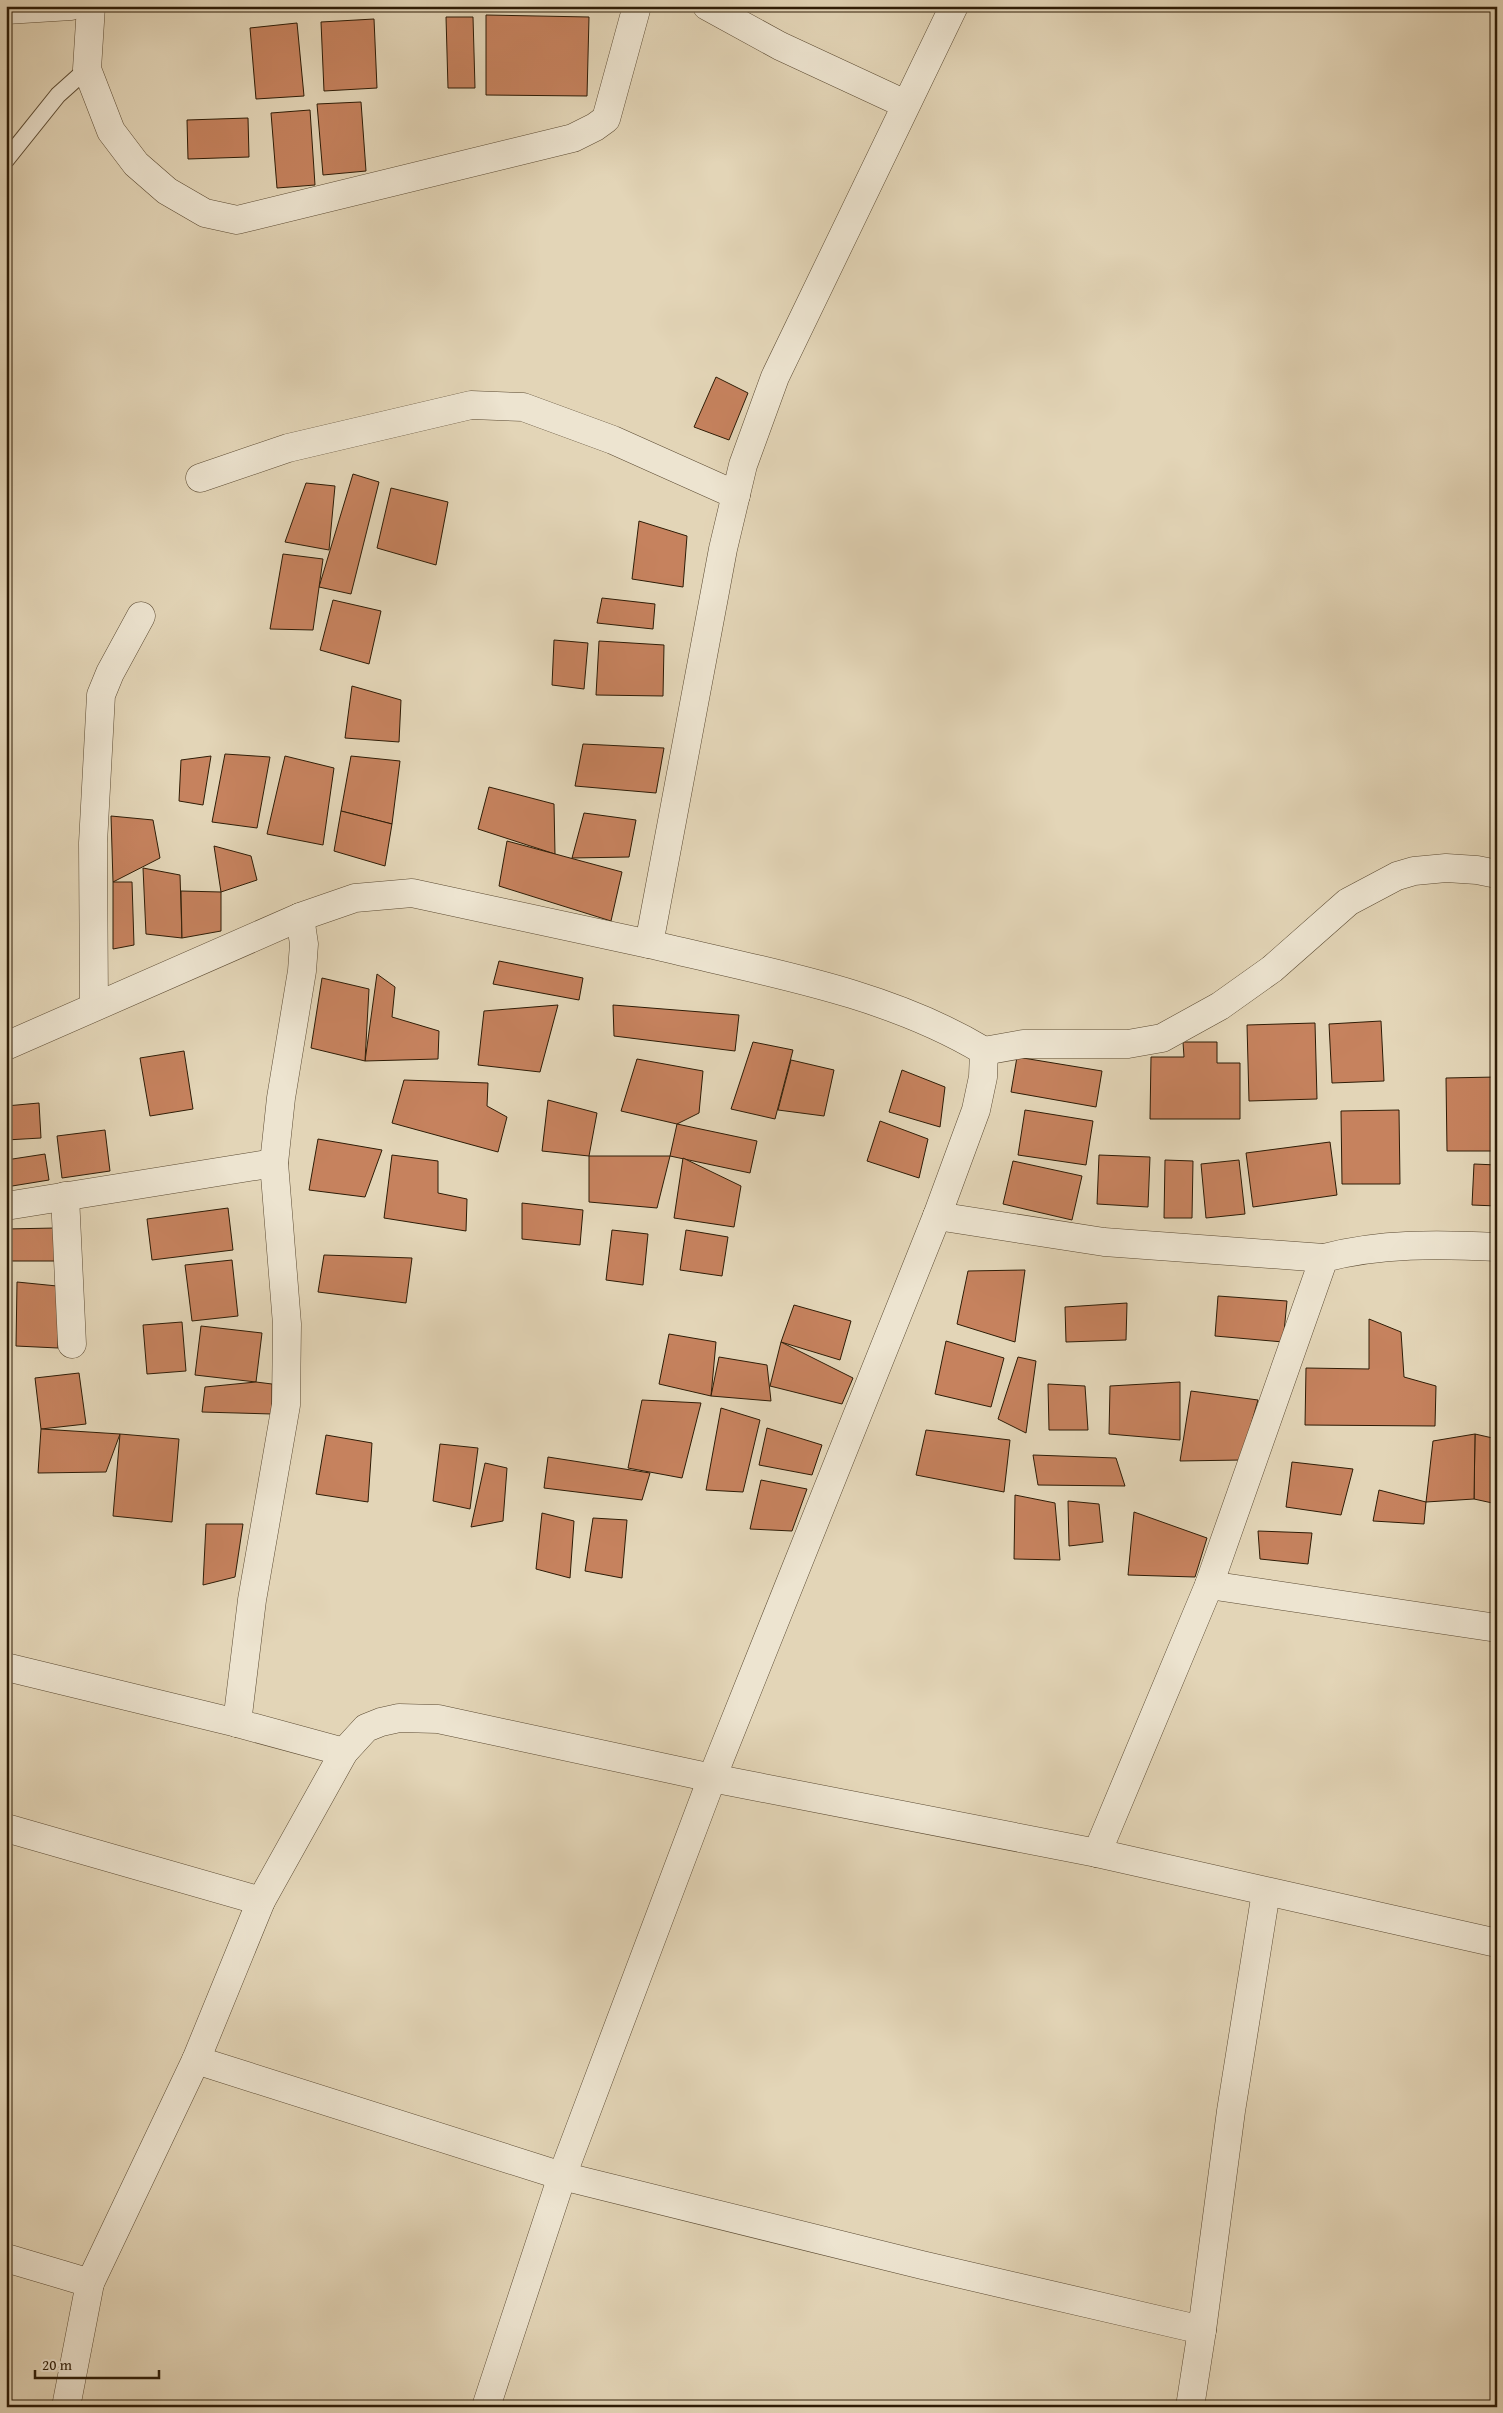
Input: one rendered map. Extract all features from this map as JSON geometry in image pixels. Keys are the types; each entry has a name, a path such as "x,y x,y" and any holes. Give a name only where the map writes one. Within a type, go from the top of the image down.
{"street":[{"path":"6,10 71,6"},
{"path":"91,6 87,70 110,131 136,164 166,191 205,213 237,220 573,138 595,127 606,119 637,6"},
{"path":"708,6 780,46 905,104"},
{"path":"662,947 719,568 743,465 775,377 905,104 954,6"},
{"path":"200,478 288,448 471,405 523,407 613,440 736,495"},
{"path":"94,1006 93,843 101,695 110,672 141,616"},
{"path":"6,1046 300,916 355,898 412,893 782,975 928,1021 956,1034 984,1051 1023,1044 1128,1044 1162,1038 1220,1006 1272,969 1348,902 1397,876 1414,871 1446,868 1477,870 1497,874"},
{"path":"236,1722 252,1600 286,1405 287,1324 274,1163 280,1098 302,971 304,944 300,916"},
{"path":"486,2407 562,2176 712,1778 937,1216 976,1110 983,1077 984,1051"},
{"path":"6,1206 274,1163"},
{"path":"65,1196 72,1344"},
{"path":"937,1216 1104,1242 1324,1258 1354,1250 1449,1244 1497,1247"},
{"path":"1097,1853 1209,1585 1324,1258"},
{"path":"1209,1585 1497,1628"},
{"path":"6,1667 236,1722 344,1752"},
{"path":"66,2407 90,2283 196,2060 261,1901 344,1752 366,1728 381,1722 399,1718 438,1719 712,1778 1097,1853 1497,1943"},
{"path":"6,1828 261,1901"},
{"path":"1190,2407 1231,2111 1266,1892"},
{"path":"196,2060 562,2176 894,2259 1202,2330"},
{"path":"6,2258 90,2283"}],"lane":[{"path":"6,160 58,95 87,70"}],"building":[{"path":"486,15 589,17 587,96 486,95"},
{"path":"446,17 473,17 475,88 448,88"},
{"path":"374,19 377,88 324,91 321,22"},
{"path":"297,23 304,96 256,99 250,28"},
{"path":"361,102 366,171 323,175 317,104"},
{"path":"310,110 315,185 277,188 271,113"},
{"path":"248,118 249,157 188,159 187,120"},
{"path":"716,377 748,393 729,440 694,427"},
{"path":"353,474 379,482 351,594 319,587"},
{"path":"306,483 335,486 329,550 285,542"},
{"path":"391,488 448,502 436,565 377,548"},
{"path":"639,521 687,536 683,587 632,579"},
{"path":"283,554 323,559 313,630 270,629"},
{"path":"602,598 655,604 653,629 597,623"},
{"path":"333,600 381,611 369,664 320,650"},
{"path":"554,640 588,643 584,689 552,685"},
{"path":"599,641 664,645 663,696 596,695"},
{"path":"352,686 401,700 399,742 345,738"},
{"path":"583,744 664,748 656,793 575,786"},
{"path":"225,754 270,757 257,828 212,822"},
{"path":"211,756 203,805 179,801 181,760"},
{"path":"285,756 334,768 323,845 267,834"},
{"path":"351,756 400,761 392,824 341,811"},
{"path":"489,787 554,804 555,854 478,829"},
{"path":"341,811 392,824 385,866 334,851"},
{"path":"584,813 636,820 629,857 572,858"},
{"path":"111,816 153,820 160,858 113,882"},
{"path":"507,841 622,872 611,921 499,886"},
{"path":"214,846 251,856 257,880 221,892"},
{"path":"143,868 180,875 182,938 146,934"},
{"path":"113,882 132,882 134,945 113,949"},
{"path":"181,891 221,892 221,931 182,938"},
{"path":"499,961 583,978 579,1000 493,984"},
{"path":"377,974 395,987 392,1017 439,1031 438,1059 365,1061"},
{"path":"322,978 369,989 365,1061 311,1048"},
{"path":"558,1005 540,1072 478,1065 484,1011"},
{"path":"613,1005 739,1015 735,1051 614,1036"},
{"path":"1381,1021 1384,1081 1332,1083 1329,1024"},
{"path":"1315,1023 1317,1099 1249,1101 1247,1025"},
{"path":"753,1042 793,1050 775,1119 731,1109"},
{"path":"1183,1042 1217,1042 1217,1063 1240,1063 1240,1119 1150,1119 1151,1057 1184,1057"},
{"path":"184,1051 193,1109 150,1116 140,1058"},
{"path":"1017,1057 1102,1071 1096,1107 1011,1092"},
{"path":"637,1059 703,1071 699,1113 677,1124 621,1111"},
{"path":"791,1060 834,1070 824,1116 778,1110"},
{"path":"902,1070 945,1087 940,1127 889,1112"},
{"path":"1496,1077 1497,1151 1447,1151 1446,1078"},
{"path":"404,1080 488,1083 487,1106 507,1117 498,1152 392,1123"},
{"path":"548,1100 597,1113 589,1156 542,1151"},
{"path":"39,1103 41,1138 6,1140 6,1106"},
{"path":"1025,1110 1093,1121 1086,1165 1018,1155"},
{"path":"1399,1110 1400,1184 1342,1184 1341,1111"},
{"path":"880,1121 928,1139 919,1178 867,1161"},
{"path":"677,1124 757,1141 750,1173 670,1156"},
{"path":"105,1130 110,1171 62,1178 57,1136"},
{"path":"318,1139 382,1150 365,1197 309,1190"},
{"path":"1330,1142 1337,1195 1253,1207 1246,1153"},
{"path":"45,1154 49,1180 6,1187 6,1160"},
{"path":"392,1155 438,1161 438,1193 467,1199 466,1231 384,1218"},
{"path":"1099,1155 1150,1157 1148,1207 1097,1204"},
{"path":"589,1156 670,1156 657,1208 589,1202"},
{"path":"683,1158 741,1186 734,1227 674,1218"},
{"path":"1165,1160 1193,1161 1192,1218 1164,1218"},
{"path":"1239,1160 1245,1214 1206,1218 1201,1164"},
{"path":"1013,1161 1082,1176 1072,1220 1003,1204"},
{"path":"1474,1164 1497,1165 1497,1206 1472,1205"},
{"path":"522,1203 583,1210 580,1245 522,1239"},
{"path":"228,1208 233,1250 152,1260 147,1219"},
{"path":"55,1228 55,1261 6,1261 6,1229"},
{"path":"612,1230 648,1234 643,1285 606,1280"},
{"path":"686,1230 728,1237 722,1276 680,1270"},
{"path":"324,1255 412,1258 406,1303 318,1292"},
{"path":"232,1260 238,1316 192,1321 185,1265"},
{"path":"1025,1270 1015,1342 957,1324 968,1271"},
{"path":"17,1282 57,1286 58,1348 16,1346"},
{"path":"1218,1296 1287,1301 1283,1342 1215,1336"},
{"path":"1127,1303 1126,1340 1066,1342 1065,1307"},
{"path":"794,1305 851,1321 840,1360 781,1342"},
{"path":"1369,1319 1401,1332 1404,1377 1436,1386 1435,1426 1305,1425 1306,1368 1369,1369"},
{"path":"182,1322 186,1371 147,1374 143,1325"},
{"path":"201,1326 262,1333 256,1382 195,1375"},
{"path":"669,1334 716,1342 711,1396 659,1384"},
{"path":"946,1341 1004,1358 991,1407 935,1394"},
{"path":"781,1342 853,1378 842,1404 770,1386"},
{"path":"719,1357 767,1365 771,1401 711,1396"},
{"path":"1018,1357 1036,1361 1026,1433 998,1419"},
{"path":"79,1373 86,1424 41,1429 35,1378"},
{"path":"256,1382 272,1384 272,1414 202,1412 205,1387"},
{"path":"1180,1382 1180,1440 1109,1434 1110,1386"},
{"path":"1048,1384 1085,1386 1088,1430 1049,1430"},
{"path":"1191,1391 1258,1400 1241,1460 1180,1461"},
{"path":"642,1400 701,1403 682,1478 628,1468"},
{"path":"721,1408 760,1420 743,1492 706,1490"},
{"path":"767,1428 822,1445 812,1475 759,1465"},
{"path":"41,1429 120,1434 106,1472 38,1473"},
{"path":"926,1430 1010,1440 1004,1492 916,1475"},
{"path":"120,1434 179,1439 172,1522 113,1516"},
{"path":"1475,1434 1497,1439 1497,1504 1474,1499"},
{"path":"1475,1434 1474,1499 1426,1502 1433,1441"},
{"path":"326,1435 372,1443 368,1502 316,1494"},
{"path":"440,1444 478,1448 470,1509 433,1501"},
{"path":"1033,1455 1116,1458 1125,1486 1038,1485"},
{"path":"548,1457 650,1473 642,1500 544,1488"},
{"path":"1292,1462 1353,1469 1341,1515 1286,1507"},
{"path":"485,1463 507,1468 503,1521 471,1527"},
{"path":"761,1480 807,1489 792,1531 750,1529"},
{"path":"1379,1490 1426,1502 1424,1524 1373,1521"},
{"path":"1015,1495 1055,1503 1060,1560 1014,1559"},
{"path":"1068,1501 1099,1504 1103,1542 1069,1546"},
{"path":"1134,1512 1207,1538 1195,1577 1128,1575"},
{"path":"542,1513 574,1521 570,1578 536,1569"},
{"path":"593,1518 627,1520 622,1578 585,1571"},
{"path":"206,1524 243,1524 235,1577 203,1585"},
{"path":"1258,1531 1312,1533 1308,1564 1260,1559"}]}
